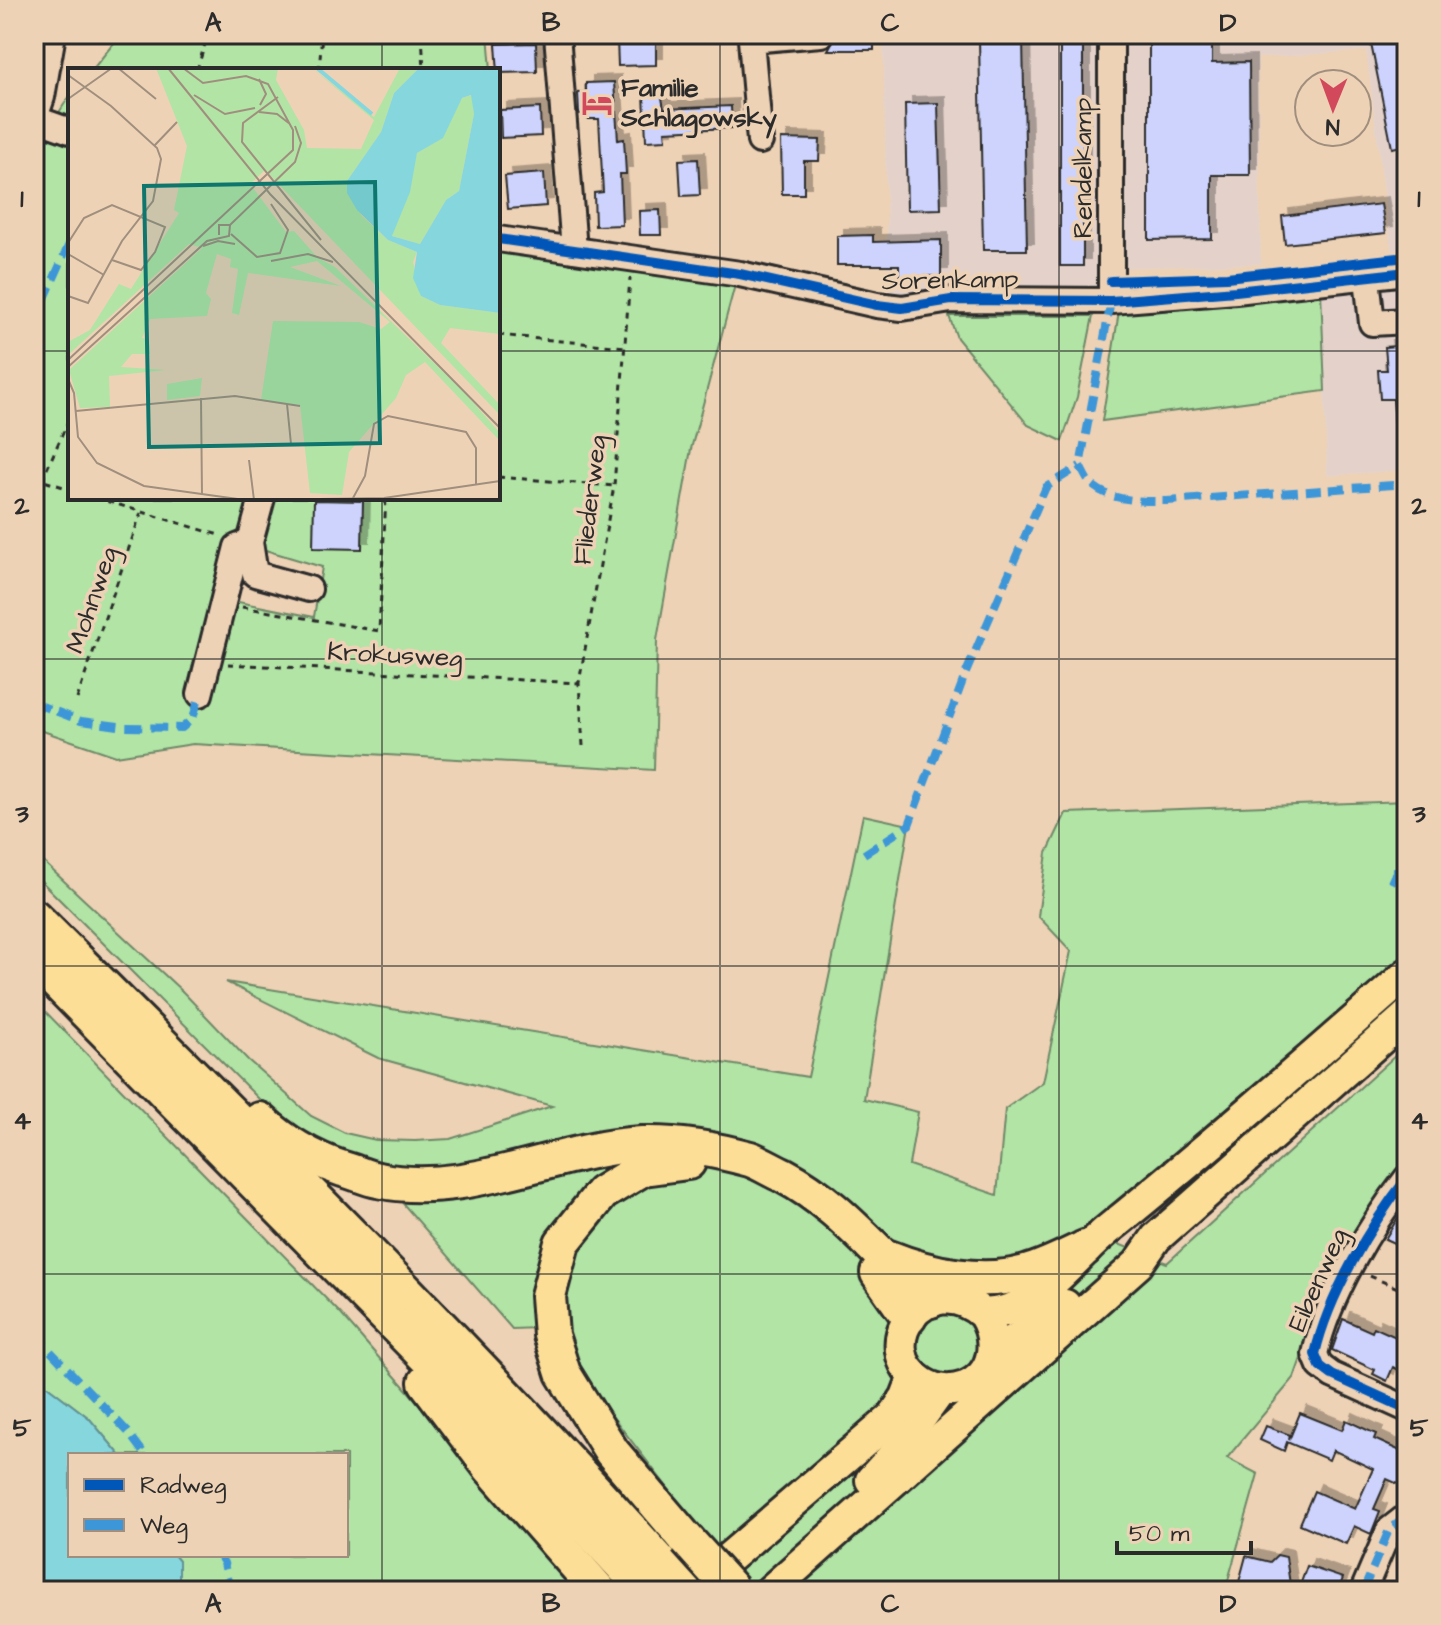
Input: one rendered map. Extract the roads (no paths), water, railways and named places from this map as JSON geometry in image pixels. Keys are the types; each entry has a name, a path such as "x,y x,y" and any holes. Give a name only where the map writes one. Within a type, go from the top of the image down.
{"highway":[{"path":"34,917 374,1258 521,1411 649,1580"},
{"path":"34,959 649,1580 688,1591"},
{"path":"163,1045 188,1051 271,1130 319,1161 379,1180 430,1184 504,1173 572,1155 640,1144 693,1145 754,1160 811,1191 857,1228 920,1309"},
{"path":"733,1591 612,1452 563,1373 551,1335 548,1296 562,1243 602,1193 643,1168 691,1162 749,1172 803,1198 851,1241 890,1287 920,1309"},
{"path":"880,1255 945,1275 990,1278 1024,1274 1085,1248"},
{"path":"345,1272 490,1467 599,1591"}],"main road":[{"path":"983,1314 1005,1312 1026,1302 1060,1276 1085,1248 1200,1155 1407,974"},
{"path":"770,1591 1138,1264 1156,1238 1407,1016"},
{"path":"993,1352 1047,1321 1129,1249 1156,1238"},
{"path":"945,1297 959,1299 973,1304 983,1314 990,1326 993,1352 989,1365 980,1377 955,1390 941,1390 926,1385 914,1376 902,1354 903,1329 920,1309 945,1297"},
{"path":"688,1591 892,1418 906,1397 914,1376"},
{"path":"752,1591 874,1477 941,1390"}],"street":[{"path":"53,34 35,120 68,130"},
{"path":"557,34 574,250"},
{"path":"760,141 751,40 821,34"},
{"name":"Rendelkamp","path":"1111,34 1111,301"},
{"name":"Sorenkamp","path":"500,239 740,274 902,308 951,300 1111,301 1407,272"},
{"path":"1367,278 1372,323 1407,321"},
{"path":"261,500 250,542 255,574 309,589"},
{"path":"200,694 237,547 250,542"},
{"name":"Eibenweg","path":"1407,1178 1380,1212 1351,1267 1315,1354 1320,1366 1332,1375 1407,1409"},
{"path":"1363,1591 1389,1530 1407,1516"}],"water":[{"path":"34,1376 89,1418 118,1453 68,1453 68,1557 176,1557 179,1561 179,1591 34,1591"}],"place":[{"name":"Familie Schlagowsky","path":"597,103"}]}
